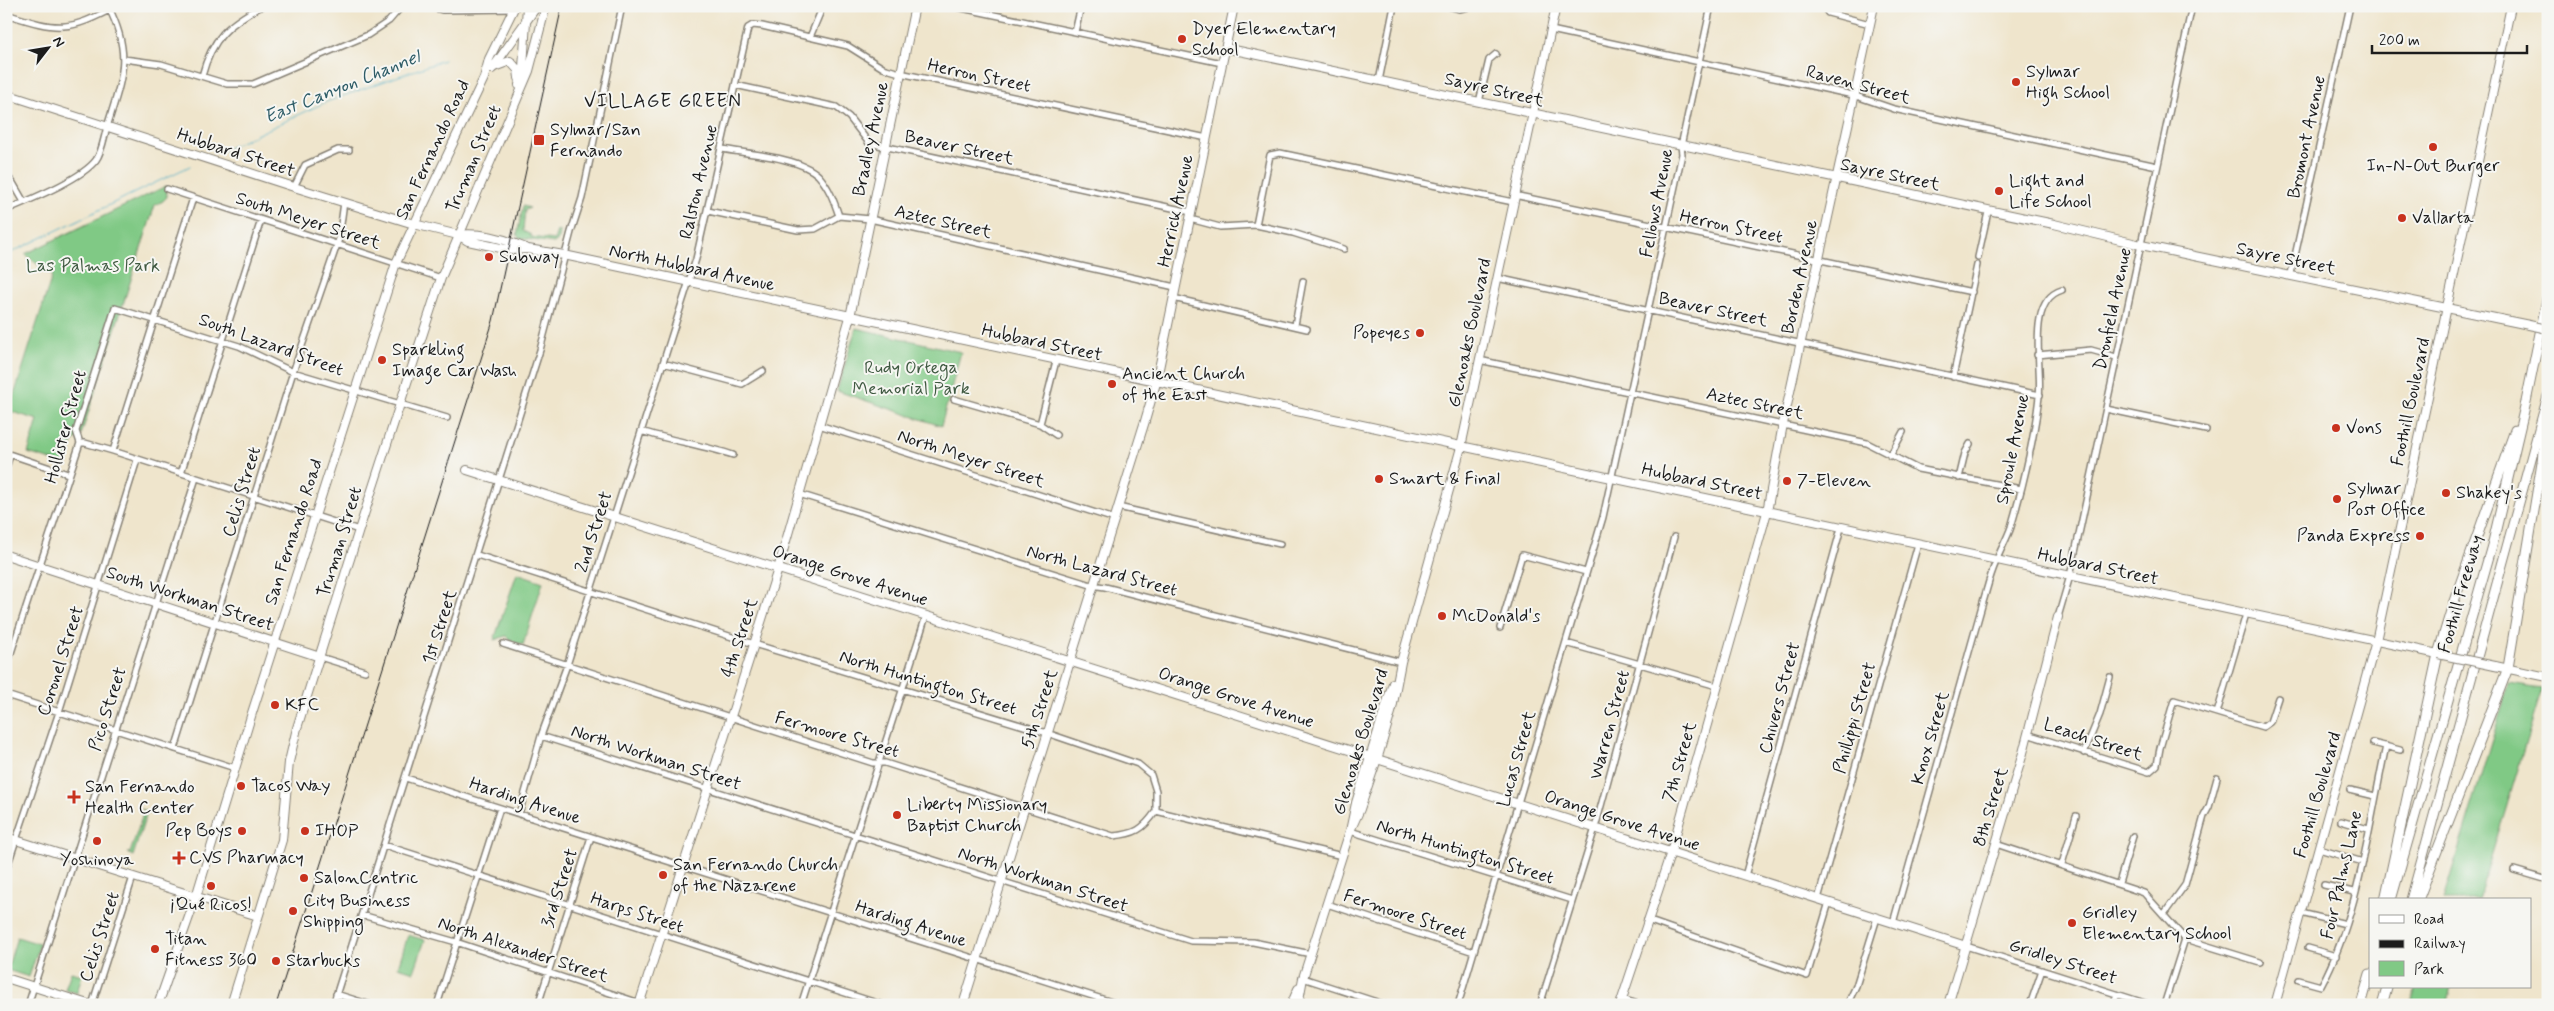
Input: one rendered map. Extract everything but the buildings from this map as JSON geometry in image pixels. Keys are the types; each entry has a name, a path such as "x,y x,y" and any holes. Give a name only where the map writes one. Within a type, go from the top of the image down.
{"highway":[{"name":"Foothill Freeway","path":"2392,898 2492,542 2526,402 2548,294"},
{"name":"Foothill Freeway","path":"2412,898 2548,398"},
{"path":"2419,898 2508,668 2542,462 2548,398"},
{"path":"2385,898 2438,654 2504,456 2526,402"},
{"path":"2361,1005 2369,978"},
{"path":"2382,1005 2387,988"}],"main road":[{"name":"Truman Street","path":"516,99 523,68 527,6"},
{"name":"San Fernando Road","path":"484,78 494,67 537,6"},
{"name":"Truman Street","path":"230,1005 282,840 291,753 359,530 441,278 529,70 546,6"},
{"name":"Bradley Avenue","path":"859,278 915,6"},
{"name":"Herrick Avenue","path":"1145,421 1156,383 1234,6"},
{"name":"Glenoaks Boulevard","path":"1291,1005 1311,954 1350,831 1354,808 1373,758 1384,708 1401,662 1461,448 1556,6"},
{"name":"Borden Avenue","path":"1754,554 1767,512 1783,424 1853,95 1874,6"},
{"name":"Foothill Boulevard","path":"2275,1005 2376,641 2511,6"},
{"name":"San Fernando Road","path":"158,1005 196,897 235,768 396,264 484,78 489,59 514,7"},
{"name":"Sayre Street","path":"1225,48 1988,212 2375,293 2447,306 2548,329"},
{"path":"494,67 510,61 518,70 519,80"},
{"name":"Hubbard Street","path":"6,94 294,187 414,224 458,235 468,241 511,246"},
{"name":"North Hubbard Avenue","path":"511,246 564,255 850,317"},
{"name":"4th Street","path":"642,1004 662,935 778,569 850,317 859,278"},
{"name":"Hubbard Street","path":"850,317 2548,677"},
{"name":"5th Street","path":"962,1005 1145,421"},
{"name":"Orange Grove Avenue","path":"467,470 1966,946"},
{"name":"7th Street","path":"1621,1002 1646,920 1671,852 1754,554"},
{"name":"South Workman Street","path":"6,556 320,657"},
{"name":"8th Street","path":"1948,1005 2028,734 2058,617"},
{"path":"6,837 258,916"},
{"path":"6,978 91,1005"},
{"name":"Glenoaks Boulevard","path":"1298,1005 1303,978"}],"street":[{"path":"6,14 41,25 56,27 82,24 109,8 117,6"},
{"path":"202,76 208,54 221,35 237,20 262,6"},
{"path":"124,59 147,61 227,84 253,84 368,35 389,21 402,6"},
{"path":"427,6 442,10 514,7"},
{"name":"1st Street","path":"333,1005 540,350 564,255 582,198 622,6"},
{"path":"810,37 823,6"},
{"path":"952,6 977,9 1222,63"},
{"path":"1075,32 1081,6"},
{"path":"1379,80 1394,6"},
{"path":"1448,6 1459,9 1472,6"},
{"name":"Fellows Avenue","path":"1602,522 1650,310 1682,154 1681,146 1711,6"},
{"path":"1823,6 1828,13 1870,24"},
{"name":"Dronfield Avenue","path":"2058,617 2070,576 2192,6"},
{"name":"Bromont Avenue","path":"2291,274 2350,6"},
{"path":"6,210 75,176 97,159 120,89 124,59 120,33 109,8"},
{"name":"Herron Street","path":"752,26 848,46 883,68 900,73 1207,138"},
{"name":"Ralston Avenue","path":"696,259 722,149 746,32 752,26"},
{"name":"Raven Street","path":"1551,30 1853,95 1894,110 2157,166"},
{"path":"1480,102 1489,60 1496,54"},
{"name":"Beaver Street","path":"735,86 836,107 848,117 869,143 1191,215 1220,227 1256,225 1294,233 1344,249"},
{"path":"708,211 798,230 815,229 839,216 831,192 817,175 800,164 722,149"},
{"path":"294,187 305,165 335,151 348,150"},
{"name":"Herron Street","path":"1256,225 1270,156 1280,153 1667,228 1972,292"},
{"path":"6,175 14,182 24,202"},
{"name":"South Meyer Street","path":"167,190 441,278"},
{"path":"113,451 193,198"},
{"name":"Celis Street","path":"175,749 293,372 337,244 344,202"},
{"path":"1978,257 1988,212"},
{"name":"Aztec Street","path":"839,216 870,219 1175,287"},
{"path":"181,473 261,220"},
{"name":"2nd Street","path":"520,814 542,736 567,666 696,259"},
{"path":"1953,377 1977,265"},
{"name":"Beaver Street","path":"1497,278 2040,395"},
{"path":"1295,325 1303,281"},
{"name":"Sproule Avenue","path":"1996,561 2010,530 2021,490 2040,395 2037,340 2045,301 2052,293 2062,290"},
{"path":"1173,298 1307,329"},
{"name":"South Lazard Street","path":"115,308 239,346 293,372 447,418"},
{"name":"Hollister Street","path":"6,668 68,474 80,443 76,432 115,308"},
{"path":"2037,355 2091,350 2116,357"},
{"name":"Aztec Street","path":"1479,360 1867,443 1918,469 2021,490"},
{"path":"1040,424 1056,361"},
{"path":"663,363 742,384 763,372"},
{"path":"954,399 1040,424 1056,435"},
{"path":"2106,409 2206,430"},
{"name":"North Meyer Street","path":"819,425 1115,519"},
{"path":"641,431 673,441 706,446 734,455"},
{"path":"1890,456 1903,432"},
{"path":"80,443 113,451 359,530"},
{"path":"1960,478 1964,453 1970,444"},
{"path":"6,468 8,454 68,474"},
{"name":"Coronel Street","path":"6,870 100,585 137,460"},
{"name":"Pico Street","path":"28,1005 196,478"},
{"name":"North Lazard Street","path":"799,494 1094,586 1401,662"},
{"path":"1118,507 1280,544"},
{"name":"Lucas Street","path":"1458,1005 1602,522"},
{"name":"Chivers Street","path":"1745,876 1841,528"},
{"name":"Warren Street","path":"1540,1005 1595,828 1674,537"},
{"name":"Phillippi Street","path":"1818,899 1918,544"},
{"name":"North Huntington Street","path":"477,554 754,644 1048,733 1138,764 1151,775 1156,791 1156,811"},
{"path":"1500,628 1522,556 1586,572"},
{"name":"Knox Street","path":"1893,923 1996,561"},
{"path":"2246,614 2217,713 2263,727 2270,722 2278,698"},
{"path":"801,1005 926,616"},
{"path":"1566,643 1717,686"},
{"name":"Fermoore Street","path":"504,644 567,666 1113,836 1132,834 1147,824 1156,811"},
{"name":"South Workman Street","path":"320,657 365,671"},
{"path":"2084,753 2100,714 2110,677"},
{"path":"6,696 235,768"},
{"name":"Leach Street","path":"2028,734 2049,739 2084,753 2149,772 2158,766 2160,748 2174,700 2217,713"},
{"name":"North Workman Street","path":"542,736 1191,941 1253,942 1311,954"},
{"path":"2373,743 2400,750"},
{"name":"Four Palms Lane","path":"2299,980 2320,986 2336,956 2362,862 2374,796 2386,746"},
{"name":"Harding Avenue","path":"406,778 1120,1005"},
{"path":"2164,914 2185,885 2204,816 2210,807 2217,778"},
{"path":"2350,790 2374,796"},
{"path":"437,1005 500,808"},
{"path":"1156,811 1342,856"},
{"path":"2062,864 2076,816"},
{"path":"2341,821 2368,829"},
{"name":"North Huntington Street","path":"1350,831 1572,900"},
{"path":"2120,884 2133,836"},
{"name":"3rd Street","path":"538,1005 591,837"},
{"path":"1996,844 2062,864 2144,893 2185,939 2260,962"},
{"name":"Harps Street","path":"384,845 569,906 883,1005"},
{"path":"2319,849 2362,862"},
{"path":"2514,870 2548,880"},
{"name":"Celis Street","path":"91,1005 134,877"},
{"path":"2324,884 2354,892"},
{"path":"1646,920 1807,976 1828,902"},
{"name":"Fermoore Street","path":"1327,904 1474,952"},
{"path":"2301,913 2346,924"},
{"name":"North Alexander Street","path":"362,915 456,942 642,1004"},
{"path":"1847,1005 1856,986 1877,918"},
{"path":"2164,1005 2185,939"},
{"name":"Orange Grove Avenue","path":"1966,946 1996,956"},
{"path":"2308,948 2336,956"},
{"name":"Gridley Street","path":"1996,956 2151,1005"},
{"path":"2030,1005 2042,970"},
{"path":"1303,978 1386,1005"},
{"path":"336,994 372,1005"},
{"path":"2113,1005 2117,994"},
{"path":"1621,1002 1641,1005"}],"green space":[{"name":"Las Palmas Park","path":"166,186 167,197 155,205 81,435 73,442 64,464 28,453 38,420 9,411 52,276 25,254"},
{"path":"523,206 530,208 525,210 523,231 531,235 531,237 554,240 557,231 560,232 559,239 554,243 519,238 517,235"},
{"name":"Rudy Ortega Memorial Park","path":"856,328 961,352 941,426 837,391"},
{"path":"517,573 543,582 523,645 514,642 506,636 494,640"},
{"path":"2509,684 2542,689 2479,898 2444,898"},
{"path":"141,809 151,813 147,812 133,856 127,853 130,853 144,811"},
{"path":"408,935 425,940 414,972 398,967"},
{"path":"17,937 40,944 29,977 7,970"},
{"path":"71,972 82,975 77,993 65,989"},
{"path":"2416,988 2451,988 2446,1005 2411,1005"}],"waterway":[{"name":"East Canyon Channel","path":"222,151 326,102 444,60"},
{"name":"East Canyon Channel","path":"6,255 190,166"}],"railway":[{"path":"276,1005 493,321 562,6"}],"place":[{"name":"Dyer Elementary School","path":"1182,39"},
{"name":"Sylmar High School","path":"2016,82"},
{"name":"Sylmar/San Fernando","path":"539,140"},
{"name":"In-N-Out Burger","path":"2433,147"},
{"name":"Light and Life School","path":"1999,191"},
{"name":"Vallarta","path":"2402,218"},
{"name":"Subway","path":"489,257"},
{"name":"Popeyes","path":"1420,333"},
{"name":"Sparkling Image Car Wash","path":"382,360"},
{"name":"Ancient Church of the East","path":"1112,384"},
{"name":"Vons","path":"2336,428"},
{"name":"Smart & Final","path":"1379,479"},
{"name":"7-Eleven","path":"1787,481"},
{"name":"Shakey's","path":"2446,493"},
{"name":"Sylmar Post Office","path":"2337,499"},
{"name":"Panda Express","path":"2420,536"},
{"name":"McDonald's","path":"1442,616"},
{"name":"KFC","path":"275,705"},
{"name":"Tacos Way","path":"241,786"},
{"name":"San Fernando Health Center","path":"74,797"},
{"name":"Liberty Missionary Baptist Church","path":"897,815"},
{"name":"Pep Boys","path":"242,831"},
{"name":"IHOP","path":"305,831"},
{"name":"Yoshinoya","path":"97,841"},
{"name":"CVS Pharmacy","path":"179,858"},
{"name":"San Fernando Church of the Nazarene","path":"663,875"},
{"name":"SalonCentric","path":"304,878"},
{"name":"¡Qué Ricos!","path":"211,886"},
{"name":"City Business Shipping","path":"293,911"},
{"name":"Gridley Elementary School","path":"2072,923"},
{"name":"Titan Fitness 360","path":"155,949"},
{"name":"Starbucks","path":"276,961"}],"district":[{"name":"VILLAGE GREEN","path":"663,101"}]}
